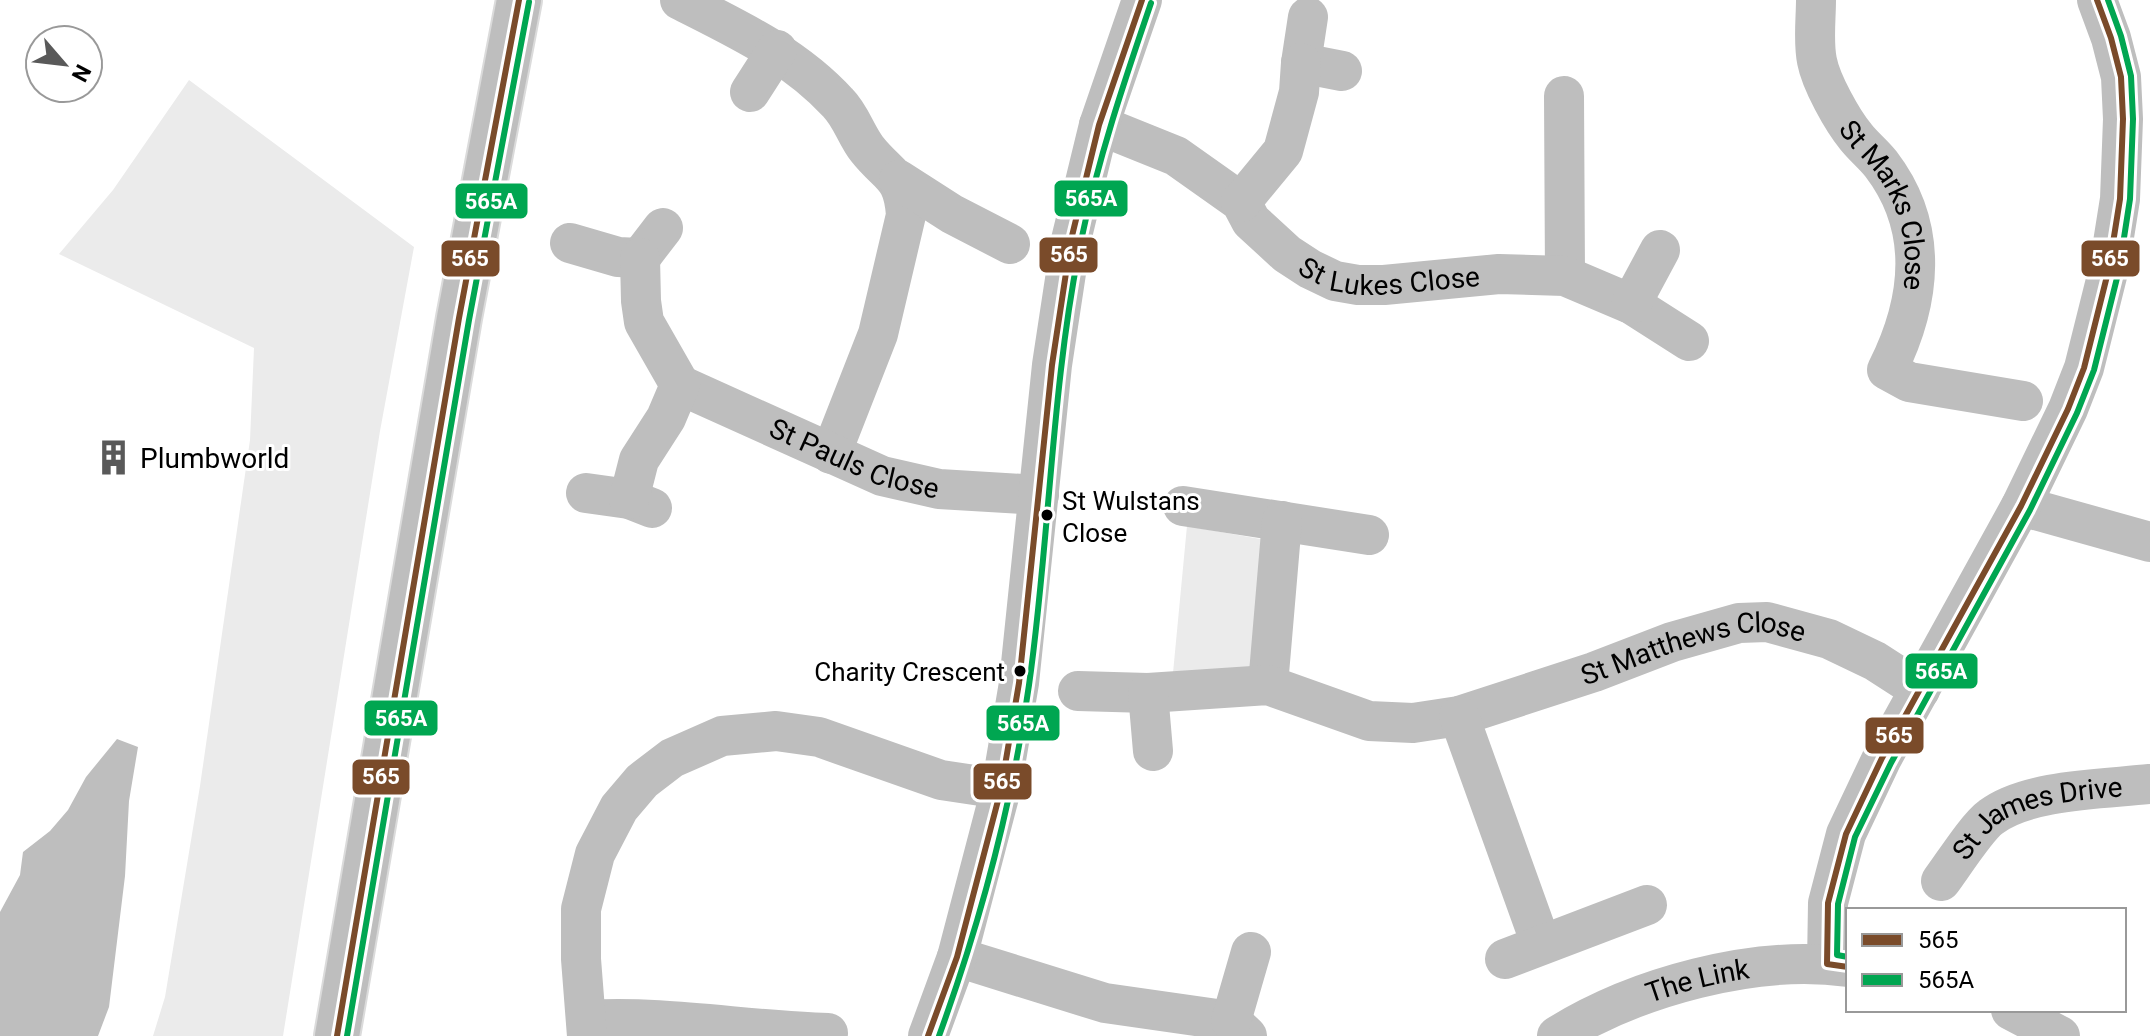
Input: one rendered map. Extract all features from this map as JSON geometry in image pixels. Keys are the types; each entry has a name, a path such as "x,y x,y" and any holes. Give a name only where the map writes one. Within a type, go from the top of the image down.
{"highway":[{"path":"337,1036 459,318 519,0"}],"street":[{"path":"680,0 777,50 840,104 868,150 899,180 952,214 1010,244"},
{"path":"928,1036 957,957 1001,789 1019,683 1052,365 1071,240 1099,125 1142,0"},
{"name":"St Marks Close","path":"1816,0 1817,61 1834,101 1855,136 1881,164 1903,199 1911,227 1916,258 1910,313 1902,340 1887,370 1909,382 2023,401"},
{"path":"1838,966 1828,903 1846,834 1882,758 2021,506 2068,409 2084,368 2109,268 2136,115 2097,0"},
{"path":"1241,202 1283,151 1299,92 1308,17"},
{"path":"750,92 777,50"},
{"path":"1301,63 1342,71"},
{"path":"1564,96 1565,276"},
{"name":"St Lukes Close","path":"1099,125 1176,156 1241,202 1251,221 1287,254 1335,281 1384,285 1499,274 1565,276 1631,304 1689,341"},
{"path":"831,454 878,334 906,215 899,180"},
{"path":"570,243 618,257 652,243 644,322 680,385 666,418 639,460 642,504 586,493"},
{"path":"1631,304 1660,250"},
{"name":"St Pauls Close","path":"680,385 882,476 939,489 1039,495"},
{"path":"1183,506 1369,535"},
{"path":"2021,506 2150,542"},
{"path":"1268,685 1282,521"},
{"name":"St Matthews Close","path":"1078,691 1148,693 1268,685 1369,721 1413,723 1459,716 1594,672 1672,642 1739,623 1767,622 1829,639 1875,661 1920,690"},
{"path":"1148,693 1153,751"},
{"path":"1459,716 1541,944"},
{"path":"828,1033 778,1034 623,1018 587,1028 581,959 581,909 595,854 619,808 642,781 672,758 722,736 776,731 819,737 941,780 1001,789"},
{"name":"St James Drive","path":"1941,881 1991,817 2047,794 2150,784"},
{"path":"1505,959 1647,905"},
{"path":"957,957 1099,1020 1239,1028 1251,952"},
{"name":"The Link","path":"1557,1036 1588,1016 1659,987 1746,969 1838,966"},
{"path":"2015,1012 2060,1036"}],"shaded area":[{"path":"189,80 414,247 380,431 283,1036 153,1036 165,997 200,786 250,440 254,348 59,254 113,190"},
{"path":"1187,526 1266,540 1253,668 1173,673"},
{"path":"117,739 138,747 129,801 125,876 109,1007 98,1036 0,1036 0,912 20,875 23,852 50,831 68,810 86,777"}],"transit line":[{"name":"565","path":"337,1036 459,318 519,0"},
{"name":"565","path":"928,1036 957,957 1001,789 1019,683 1052,365 1071,240 1099,125 1142,0"},
{"name":"565","path":"1846,967 1827,964 1828,903 1846,834 1882,758 2021,506 2068,409 2084,368 2109,268 2120,199 2123,119 2121,77 2097,0"},
{"name":"565A","path":"1846,957 1837,955 1838,904 1855,837 1891,763 2030,510 2077,413 2094,370 2119,270 2130,199 2131,76 2108,0"},
{"name":"565A","path":"347,1036 469,320 529,2"},
{"name":"565A","path":"939,1036 968,950 1014,775 1036,630 1071,296 1104,150 1151,3"}],"place":[{"name":"Plumbworld","path":"114,458"},
{"name":"St Wulstans Close","path":"1047,515"},
{"name":"Charity Crescent","path":"1020,671"}]}
